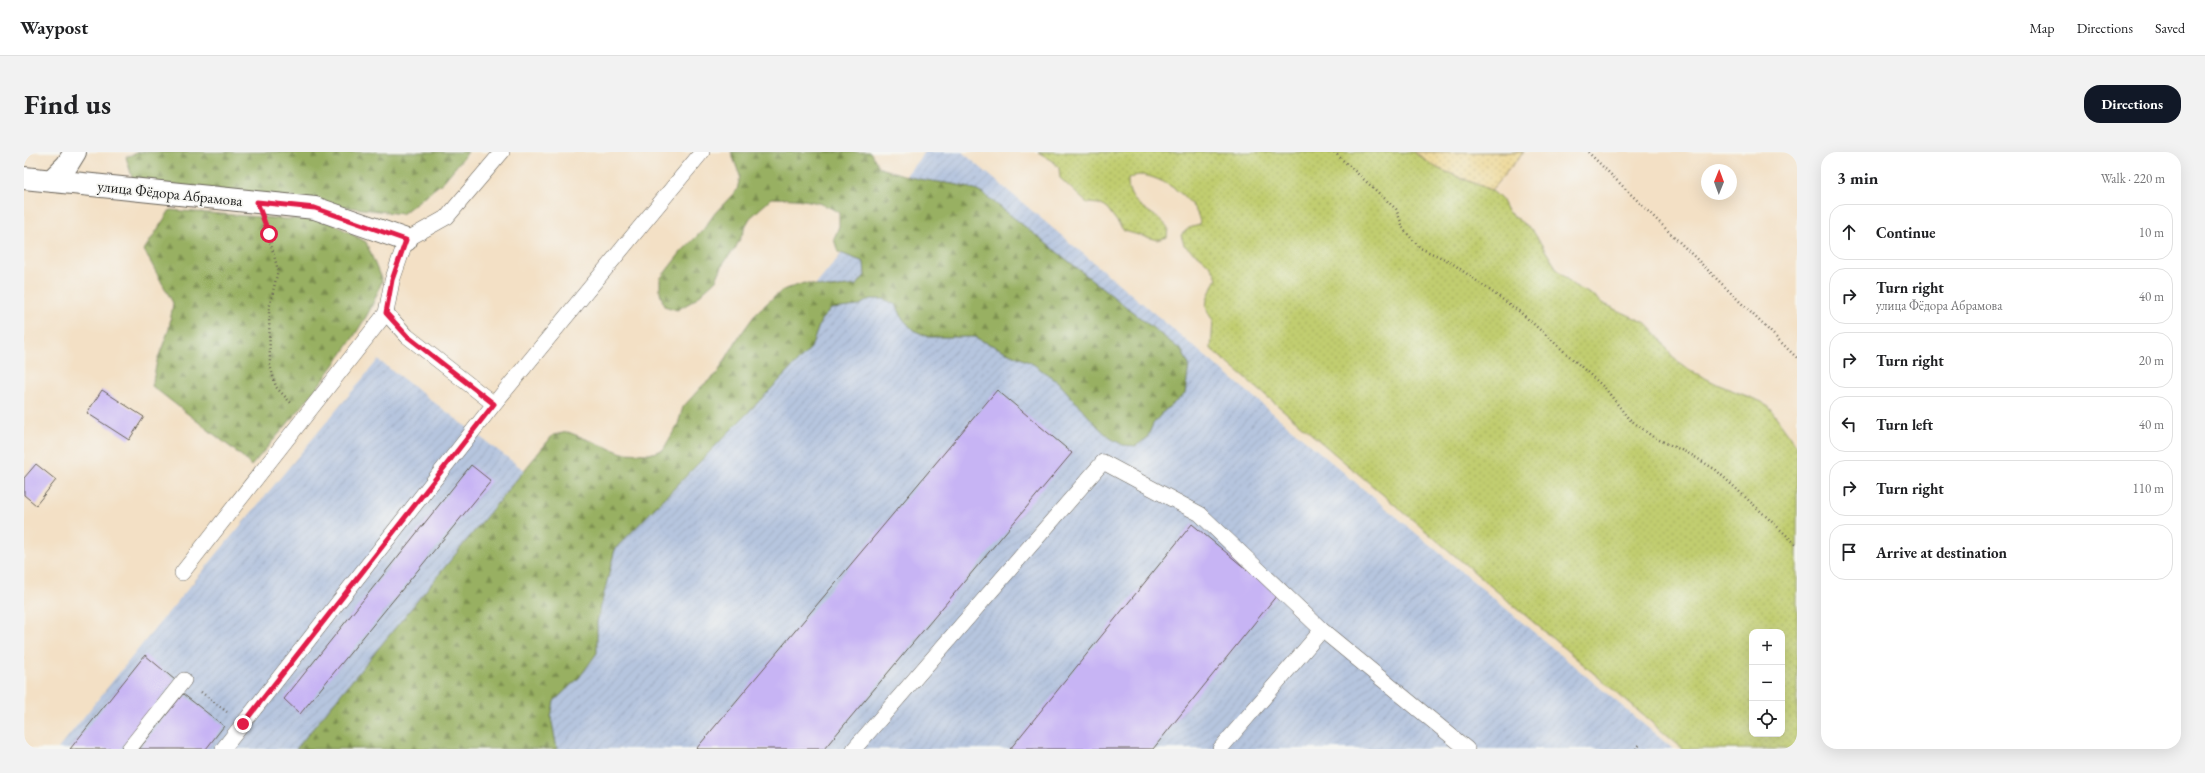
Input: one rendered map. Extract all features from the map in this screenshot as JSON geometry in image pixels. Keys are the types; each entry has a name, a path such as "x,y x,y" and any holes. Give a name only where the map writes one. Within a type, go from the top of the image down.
{"street":[{"path":"51,181 67,165 75,152"},
{"name":"улица Фёдора Абрамова","path":"24,178 315,208 406,240"}],"lane":[{"path":"182,573 386,313 392,280 406,240 447,217 502,152"},
{"path":"223,749 494,404 702,155 702,152"},
{"path":"386,313 407,336 494,404"},
{"path":"854,749 1103,462 1200,514 1322,630 1467,749"},
{"path":"1220,749 1322,630"},
{"path":"129,749 184,680"}],"path":[{"path":"1334,152 1396,209 1404,230 1420,248 1449,261 1520,312 1605,388 1628,418 1653,437 1690,454 1716,470 1797,546"},
{"path":"1588,152 1797,358"},
{"path":"257,202 278,270 269,309 270,365 276,388 304,417"},
{"path":"184,680 243,724"},
{"path":"1636,749 1641,743"}],"shaded area":[{"path":"925,152 962,152 1673,749 435,749"},
{"path":"378,360 524,470 296,749 58,749 153,631"}],"green space":[{"path":"140,152 468,152 443,182 402,214 133,180 126,157"},
{"path":"731,152 870,152 880,168 919,179 963,186 985,195 1182,351 1189,365 1185,394 1164,411 1153,424 1147,438 1136,446 1123,445 1110,438 1098,427 1058,382 1033,364 974,337 929,337 913,330 903,319 896,305 884,299 870,299 858,306 831,309 821,320 811,348 615,549 597,622 597,653 579,678 554,701 551,717 557,749 296,749 553,435 568,432 622,453 649,454 663,450 678,424 683,407 702,386 717,374 738,338 757,312 773,298 783,290 804,283 829,288 857,285 865,275 864,262 838,252 834,239 839,226 839,213 831,208 815,202 798,199 772,198 750,218 735,249 725,260 716,280 693,301 677,310 664,306 660,292 660,279 681,252 703,230 715,213 737,190 740,176"},
{"path":"1038,152 1413,152 1437,168 1491,190 1501,199 1507,211 1533,231 1557,269 1573,285 1592,295 1602,303 1646,323 1660,338 1672,357 1689,370 1719,385 1762,402 1772,411 1797,446 1797,749 1683,749 1211,349 1213,320 1209,315 1206,304 1217,279 1208,263 1184,245 1181,235 1189,228 1200,225 1194,207 1187,199 1168,185 1148,176 1139,175 1128,179 1129,189 1132,196 1142,207 1156,216 1168,228 1167,237 1157,240 1124,231 1107,208 1099,204 1087,203 1060,178 1059,168 1053,161"},
{"path":"170,210 285,219 325,219 366,242 382,281 373,304 354,337 297,412 251,466 243,457 152,386 157,361 169,329 173,303 144,250"}],"sand":[{"path":"1413,152 1524,152 1491,190 1437,168"}],"building":[{"path":"102,390 144,417 129,440 87,413"},
{"path":"997,390 1072,453 824,749 696,749"},
{"path":"36,464 56,480 36,505 24,495 24,478"},
{"path":"471,465 491,481 300,714 284,699"},
{"path":"1192,524 1277,595 1153,749 1010,749"},
{"path":"145,655 175,680 120,749 70,749"},
{"path":"183,694 224,726 206,749 139,749"}],"route":[{"path":"243,724 494,404 407,336 386,313 392,280 406,240 315,208 257,202 269,234"}]}
